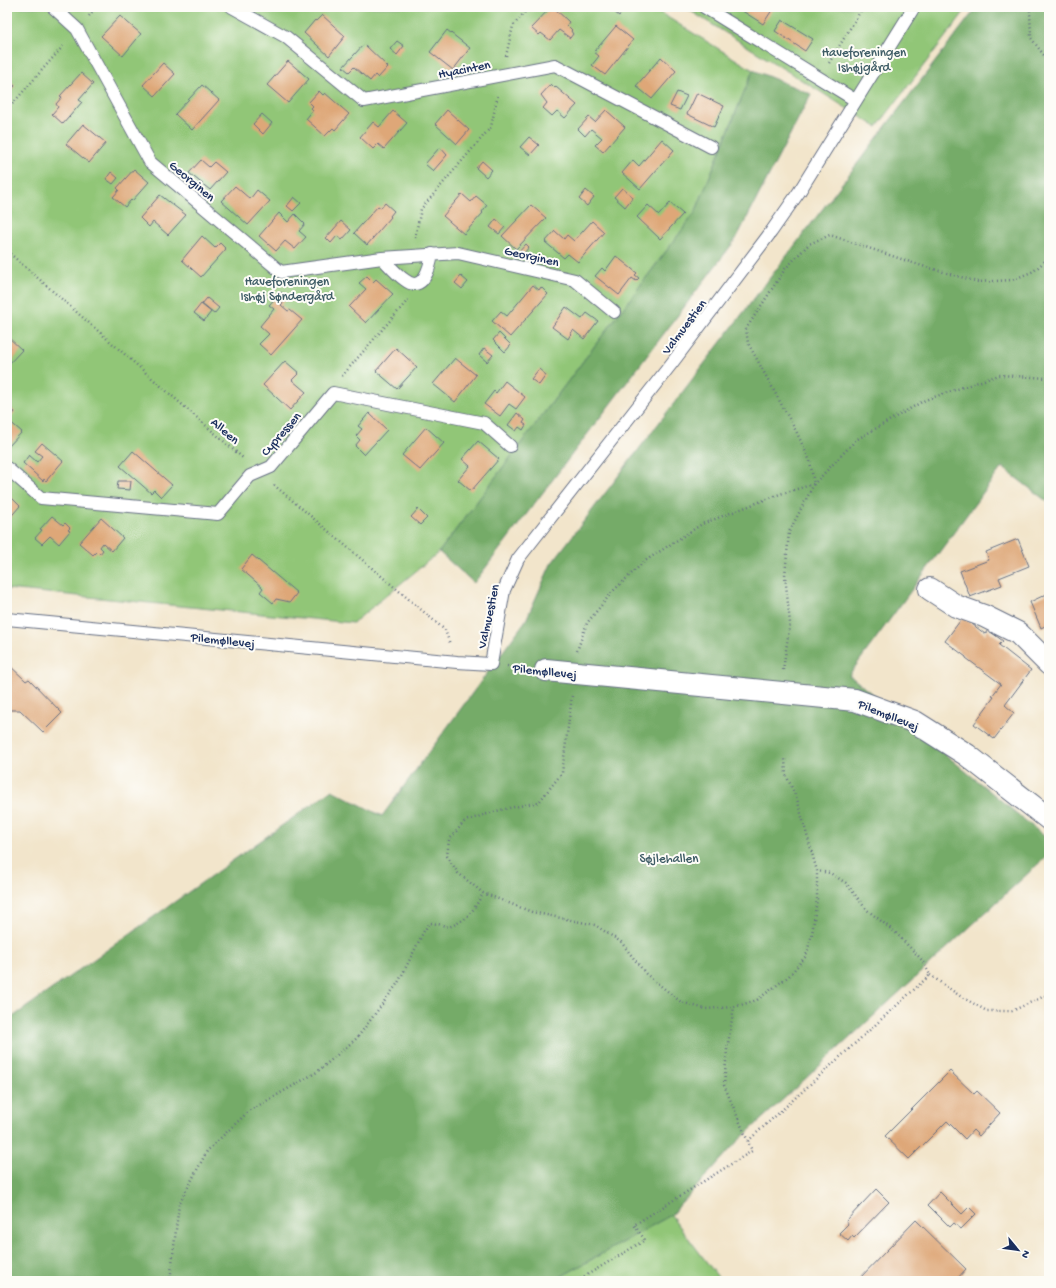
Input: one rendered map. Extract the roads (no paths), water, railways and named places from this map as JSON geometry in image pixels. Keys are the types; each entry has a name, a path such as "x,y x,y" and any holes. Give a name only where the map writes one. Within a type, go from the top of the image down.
{"street":[{"path":"930,589 956,606 984,616 1018,633 1049,664"},
{"name":"Pilemøllevej","path":"546,670 855,700 915,722 967,755 1049,819"}],"lane":[{"name":"Georginen","path":"53,7 77,29 150,162 281,272 382,258 458,253 576,280 614,312"},
{"name":"Hyacinten","path":"232,7 286,37 364,101 555,65 711,147"},
{"path":"704,7 855,100"},
{"name":"Valmuestien","path":"491,664 504,590 518,559 672,363 772,232 799,192 914,7"},
{"path":"382,258 404,280 409,283 415,283 421,281 426,276 430,268 432,254"},
{"name":"Cypressen","path":"7,468 41,498 218,514 250,476 271,467 333,393 484,423 510,446"},
{"name":"Pilemøllevej","path":"7,618 457,662 491,664"}],"park label":[{"name":"Haveforeningen Ishøjgård","path":"864,58"},
{"name":"Haveforeningen Ishøj Søndergård","path":"287,288"},
{"name":"Søjlehallen","path":"669,857"}]}
